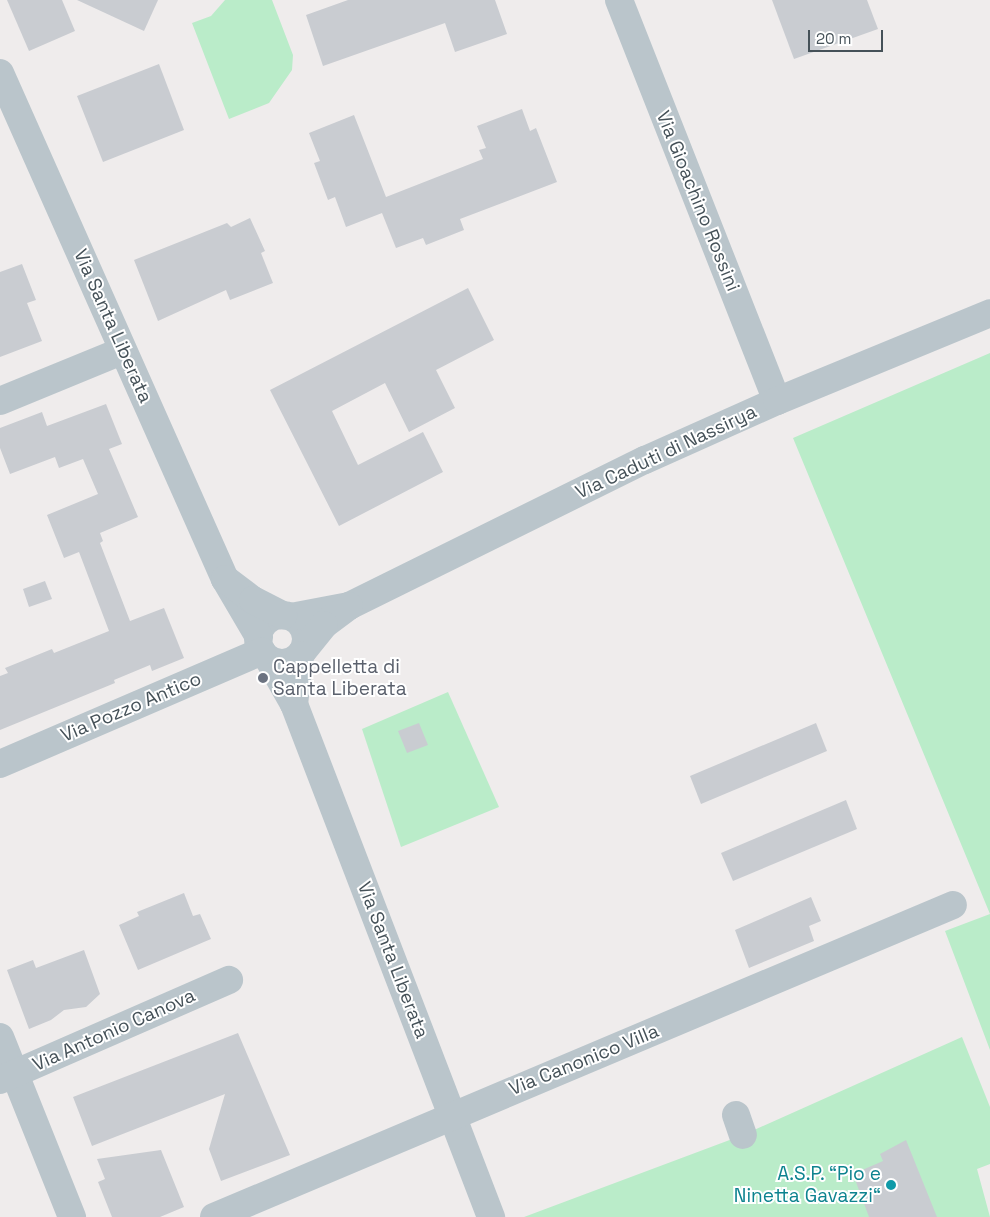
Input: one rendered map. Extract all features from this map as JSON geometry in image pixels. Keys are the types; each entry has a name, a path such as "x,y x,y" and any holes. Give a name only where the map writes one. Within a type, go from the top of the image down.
{"street":[{"name":"Via Gioachino Rossini","path":"619,0 777,401"},
{"name":"Via Santa Liberata","path":"4,90 122,351 164,438 225,579 294,704 491,1217"},
{"name":"Via Caduti di Nassirya","path":"349,606 645,460 777,401 990,313"},
{"path":"0,401 122,351"},
{"name":"Via Santa Liberata","path":"225,579 253,600 287,616"},
{"path":"349,606 324,625 301,653 284,663 263,649 268,620 349,606"},
{"path":"287,616 298,622 306,636 301,653"},
{"name":"Via Pozzo Antico","path":"0,764 263,649"},
{"name":"Via Santa Liberata","path":"294,704 301,653"},
{"name":"Via Canonico Villa","path":"214,1217 453,1114 953,905"},
{"name":"Via Antonio Canova","path":"8,1077 229,980"},
{"path":"0,1037 8,1077 72,1217"}],"green space":[{"path":"225,0 272,0 293,55 292,70 269,103 229,119 192,23 211,16"},
{"path":"990,353 990,914 793,438"},
{"path":"448,692 499,807 401,847 362,729"},
{"path":"990,914 990,1050 945,931"},
{"path":"962,1037 990,1107 990,1164 977,1169 990,1217 524,1217 743,1135"}],"building":[{"path":"7,0 62,0 75,31 29,51"},
{"path":"77,0 158,0 144,31"},
{"path":"348,0 495,0 507,34 455,52 445,23 323,66 306,15"},
{"path":"772,0 867,0 878,29 794,59"},
{"path":"159,64 184,130 103,162 77,96"},
{"path":"522,109 530,131 536,128 557,182 460,219 464,230 426,245 423,238 396,248 382,213 346,227 335,197 328,200 314,163 320,161 309,133 354,115 386,197 483,159 479,150 486,148 477,126"},
{"path":"250,218 265,251 261,253 273,283 230,300 226,290 158,321 134,260 227,223 231,227"},
{"path":"22,264 36,300 27,303 42,341 0,357 0,272"},
{"path":"468,288 494,340 436,370 455,408 409,432 385,383 332,411 358,465 423,432 443,472 339,526 270,390"},
{"path":"106,404 122,444 109,449 138,517 100,533 103,541 100,543 130,621 164,608 184,658 152,671 150,665 114,680 115,683 0,730 0,676 8,673 5,668 52,649 54,653 109,631 79,552 64,558 47,515 98,494 83,459 59,468 55,457 10,474 0,448 0,428 42,412 47,426"},
{"path":"45,581 52,599 29,607 23,589"},
{"path":"419,723 428,745 407,753 398,731"},
{"path":"816,723 827,751 701,804 690,776"},
{"path":"846,800 857,829 733,881 721,853"},
{"path":"184,893 193,916 200,914 211,939 138,970 119,925 139,916 137,912"},
{"path":"811,897 821,921 809,926 814,941 749,968 735,930"},
{"path":"84,950 100,994 86,1007 64,1010 51,1020 29,1029 7,970 33,960 36,968"},
{"path":"238,1033 290,1155 221,1181 209,1149 225,1094 92,1146 73,1097"},
{"name":"A.S.P. “Pio e Ninetta Gavazzi“","path":"906,1140 937,1217 869,1217 853,1174 883,1161 880,1154"},
{"path":"161,1150 184,1207 160,1217 112,1217 98,1182 105,1179 97,1159"}],"place":[{"name":"Cappelletta di Santa Liberata","path":"263,678"},
{"name":"A.S.P. “Pio e Ninetta Gavazzi“","path":"891,1185"}]}
